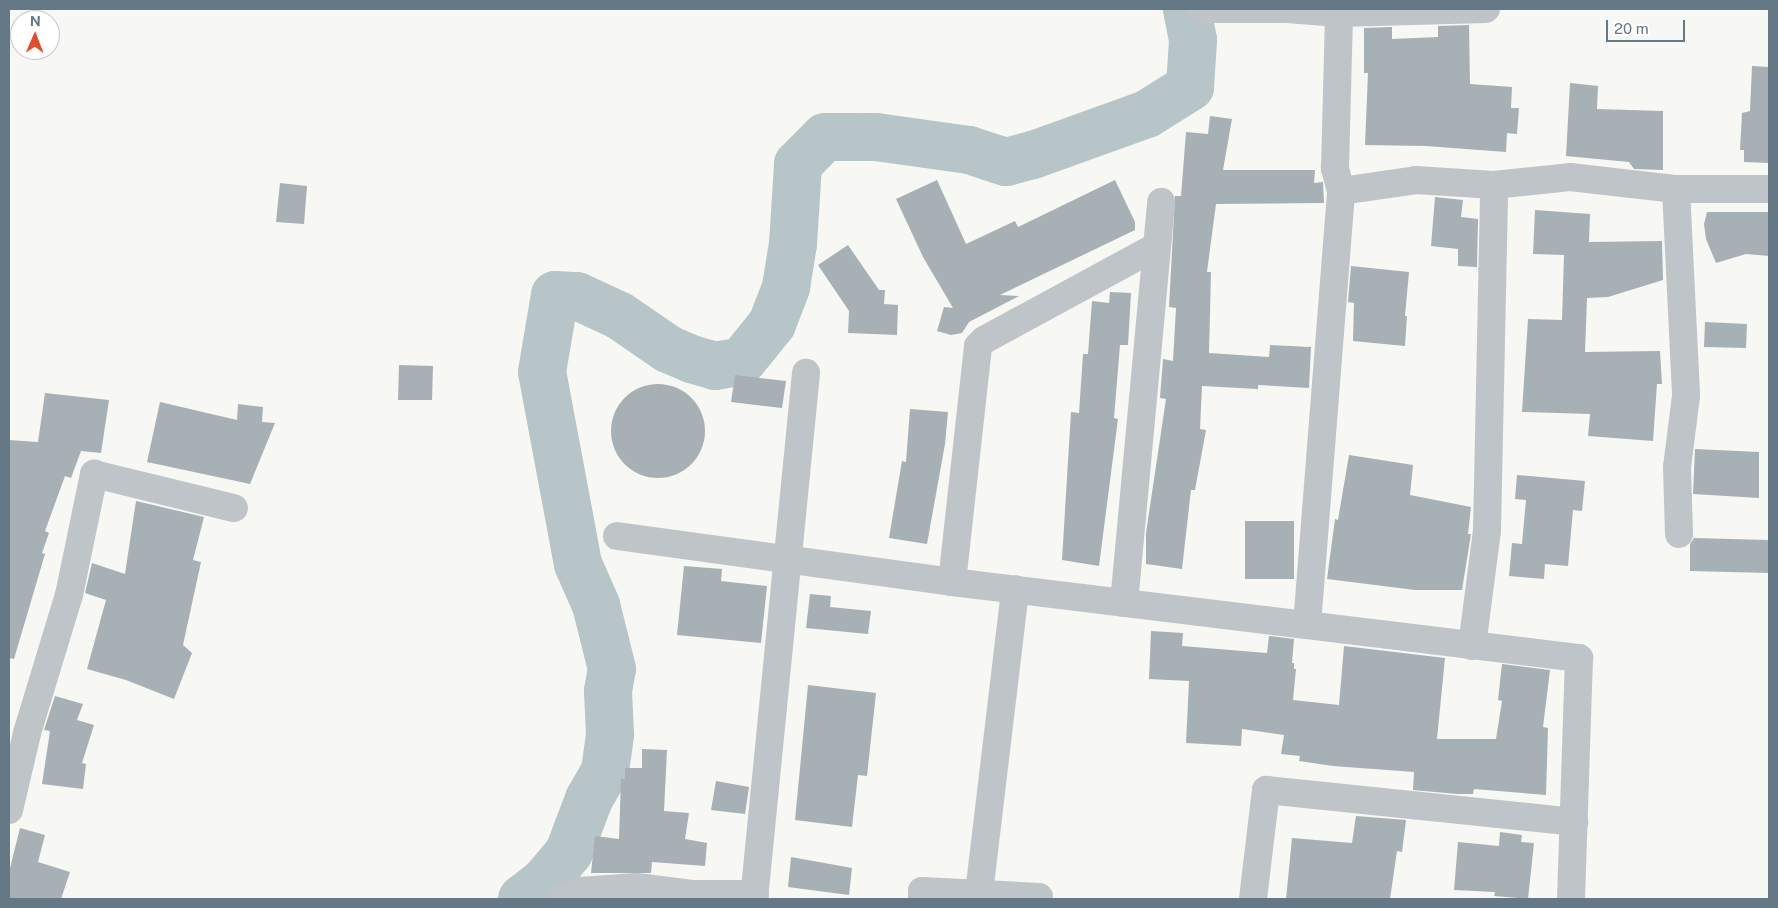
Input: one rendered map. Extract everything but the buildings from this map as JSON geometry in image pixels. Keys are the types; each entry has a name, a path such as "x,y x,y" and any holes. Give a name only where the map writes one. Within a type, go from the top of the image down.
{"street":[{"path":"1200,9 1287,9 1339,12 1486,9"},
{"path":"1307,625 1341,190 1335,168 1339,12"},
{"path":"1341,190 1416,180 1494,185 1570,177 1676,189 1769,189"},
{"path":"1472,646 1487,531 1494,185"},
{"path":"1676,189 1686,396 1677,468 1680,534"},
{"path":"1124,603 1161,202"},
{"path":"952,582 978,346 984,340 1157,246"},
{"path":"561,899 579,891 637,887 692,894 755,897 806,373"},
{"path":"9,810 27,733 69,595 94,474 234,508"},
{"path":"617,536 1015,590 1580,658 1571,899"},
{"path":"979,893 1015,590"},
{"path":"1253,899 1266,790 1574,822"},
{"path":"922,899 922,891 1040,897 1039,899"}],"waterway":[{"path":"522,899 545,881 569,852 589,799 605,771 610,734 608,691 612,669 596,605 578,564 542,372 555,295 577,296 620,316 668,349 691,359 715,366 742,361 772,324 786,287 793,244 798,164 825,137 876,137 969,150 1006,162 1033,155 1147,114 1190,87 1193,40 1187,9"}]}
